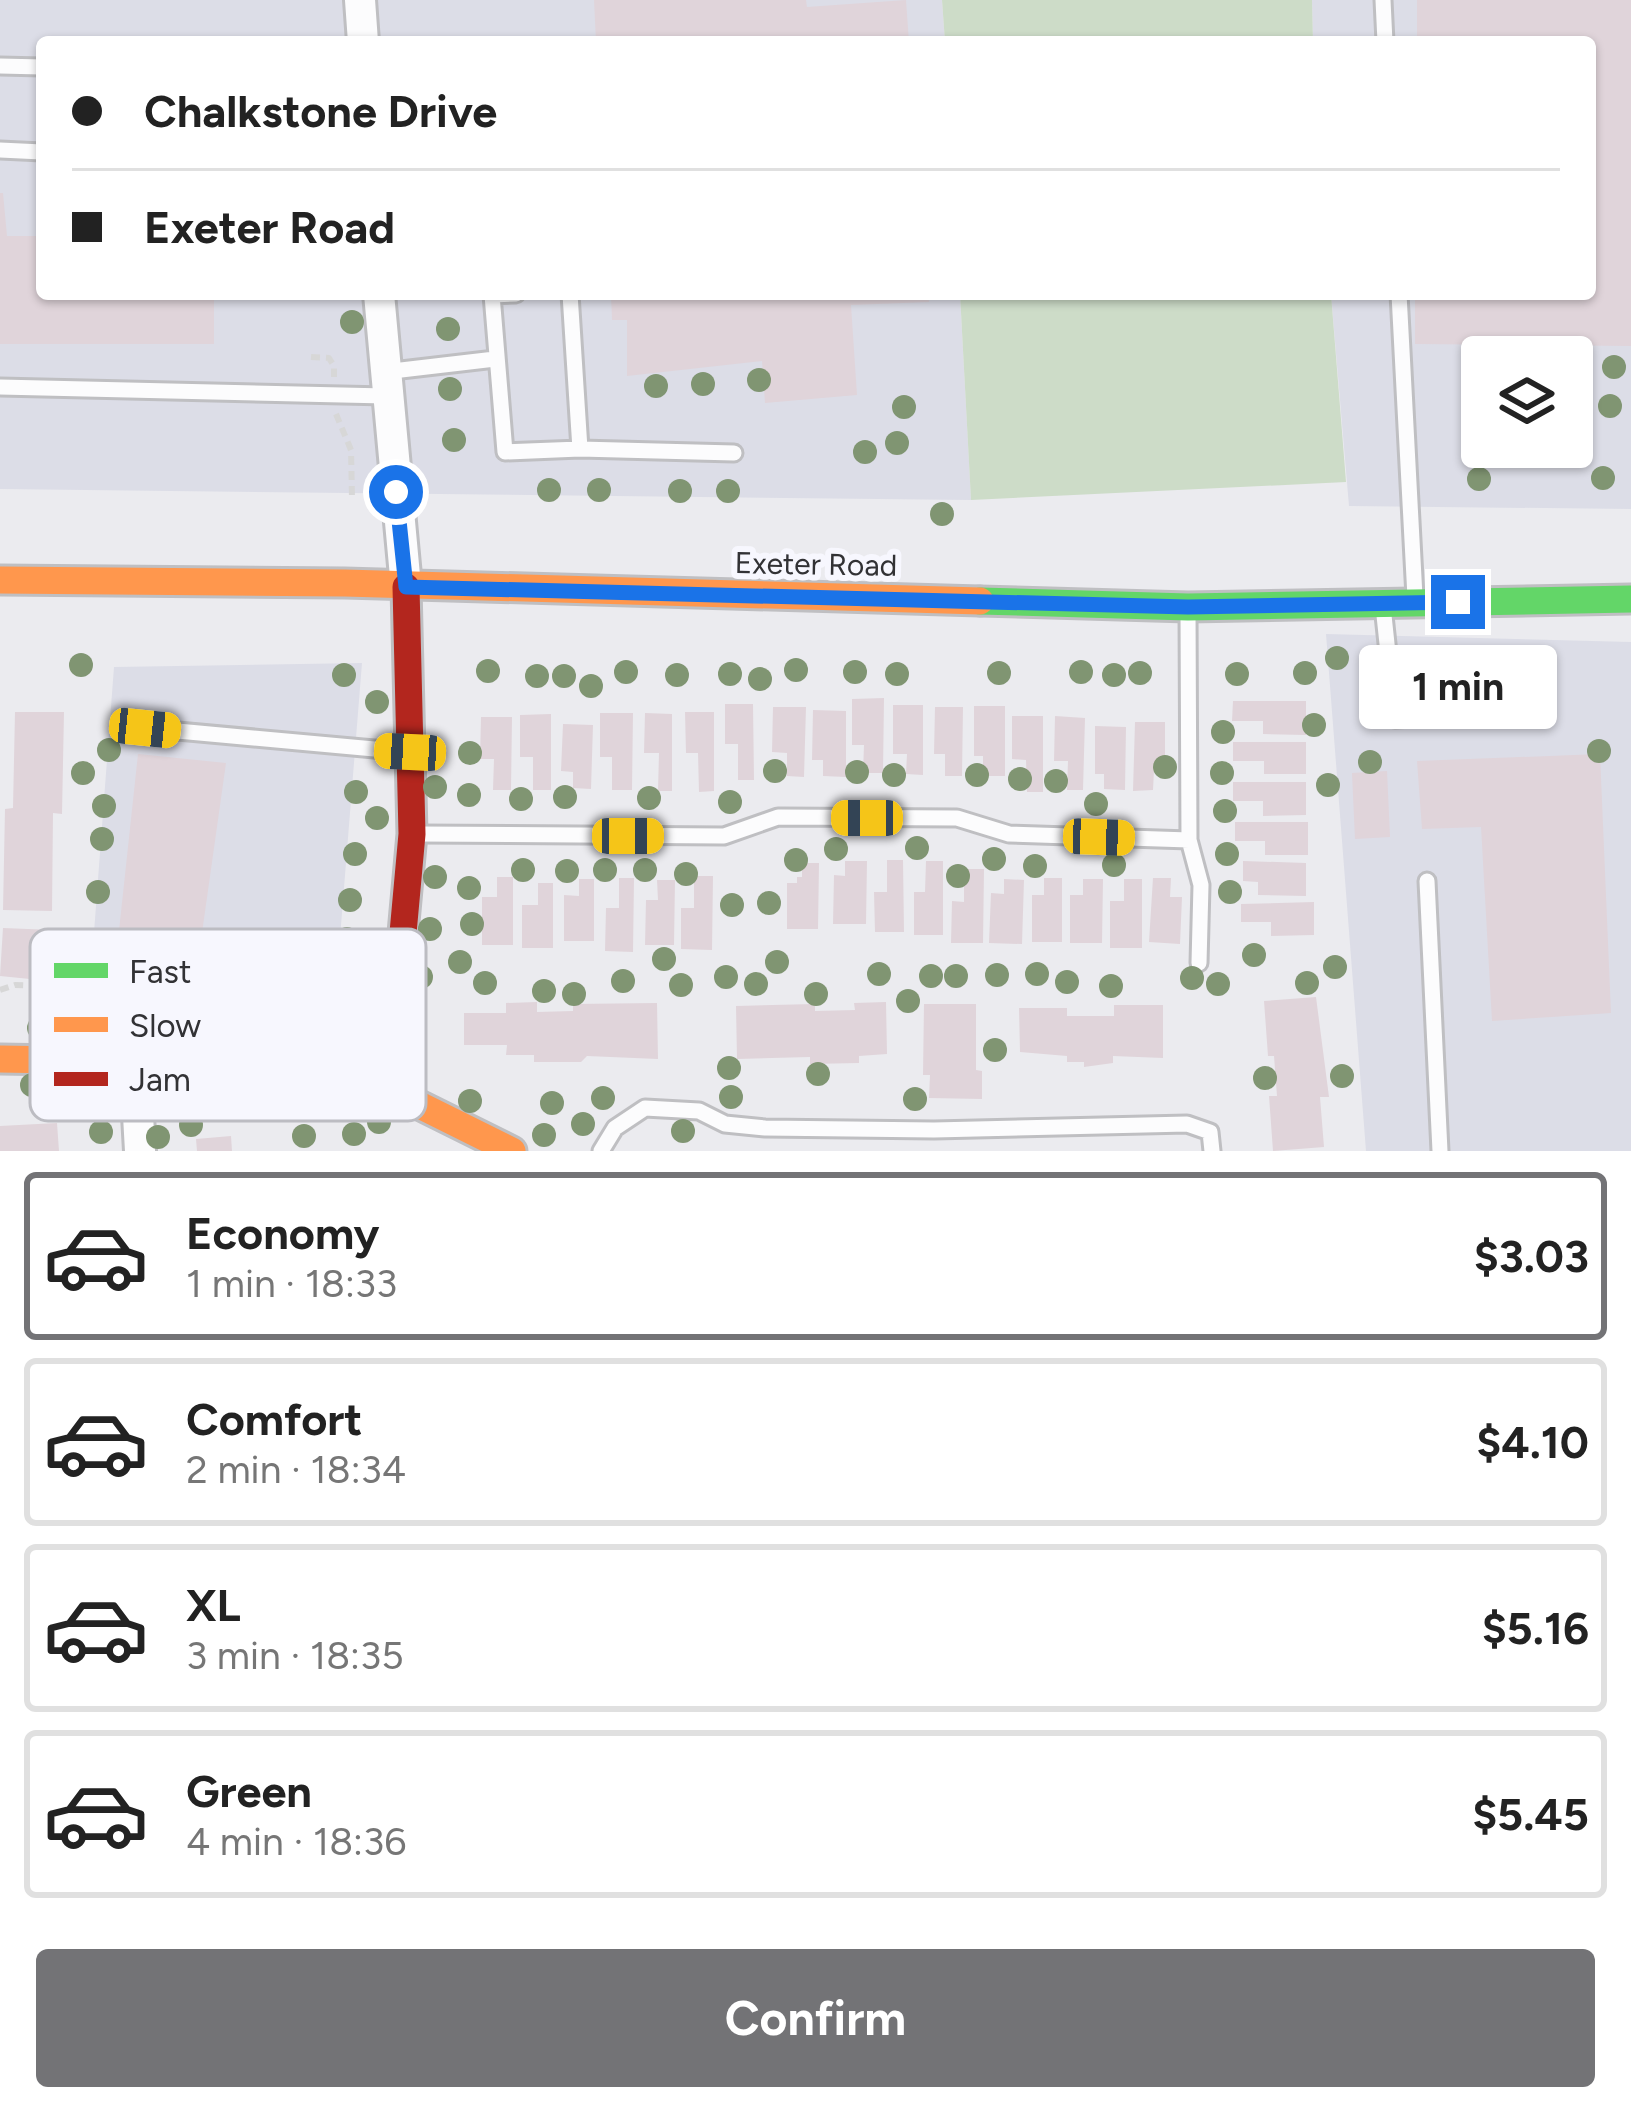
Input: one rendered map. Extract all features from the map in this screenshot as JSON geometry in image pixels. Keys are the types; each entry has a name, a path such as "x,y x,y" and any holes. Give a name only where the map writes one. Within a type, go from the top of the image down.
{"main road":[{"name":"Exeter Road","path":"0,580 1188,607 1631,599"},
{"path":"403,929 412,834 406,587"},
{"path":"0,1059 30,1059"},
{"path":"426,1108 512,1151"}],"street":[{"path":"360,0 363,36"},
{"path":"379,300 406,587"},
{"path":"139,1121 140,1151"}],"lane":[{"path":"1383,0 1385,36"},
{"path":"0,66 36,67"},
{"path":"0,150 36,152"},
{"path":"492,300 505,452 734,453"},
{"path":"570,300 580,449"},
{"path":"1399,300 1415,603"},
{"path":"0,387 385,384 495,359"},
{"path":"1383,603 1395,719 1541,711"},
{"path":"1188,607 1190,840 1201,885 1199,963"},
{"path":"145,728 410,752"},
{"path":"412,834 724,836 778,817 957,818 1009,834 1190,840"},
{"path":"1426,881 1440,1151"},
{"path":"601,1151 615,1128 645,1108 699,1111 725,1124 765,1128 934,1130 1187,1124 1210,1132 1212,1151"}],"path":[{"path":"0,990 30,986"}],"shaded area":[{"path":"0,0 942,0 945,36 36,36 36,300 960,300 971,500 0,489"},
{"path":"1312,0 1631,0 1631,509 1349,506 1332,300 1596,300 1596,36 1313,36"},
{"path":"1326,634 1631,642 1631,1151 1366,1151"},
{"path":"362,663 341,929 94,929 114,667"}],"green space":[{"path":"942,0 1312,0 1313,36 945,36"},
{"path":"960,300 1331,300 1346,482 971,500"}],"building":[{"path":"594,0 806,0 807,7 906,0 909,36 596,36"},
{"path":"1417,0 1631,0 1631,346 1593,346 1593,336 1461,336 1461,344 1415,344 1415,300 1596,300 1596,36 1417,36"},
{"path":"0,193 7,236 36,236 36,300 214,300 214,344 0,344"},
{"path":"611,300 929,302 851,305 857,395 765,403 762,361 627,376 627,320 612,320"},
{"path":"884,698 883,773 863,773 864,745 852,745 852,699"},
{"path":"1233,701 1306,701 1306,735 1263,734 1263,721 1232,721"},
{"path":"725,704 753,704 754,780 738,780 738,744 725,744"},
{"path":"893,705 923,705 923,775 906,774 907,754 893,754"},
{"path":"974,706 1005,706 1005,776 983,776 983,756 974,756"},
{"path":"773,707 806,707 804,777 787,776 787,753 772,752"},
{"path":"935,707 963,707 962,776 945,776 945,754 934,754"},
{"path":"813,710 846,711 846,777 823,776 823,760 812,760"},
{"path":"15,712 64,712 62,814 53,813 52,911 3,910 5,809 13,808"},
{"path":"685,712 714,712 714,791 699,792 698,753 686,753"},
{"path":"600,713 633,713 632,790 612,790 612,757 600,757"},
{"path":"645,713 672,714 672,791 658,791 659,753 644,753"},
{"path":"551,714 551,790 533,790 533,757 520,757 520,715"},
{"path":"1012,716 1043,716 1043,792 1027,792 1026,760 1012,759"},
{"path":"1055,716 1085,718 1083,790 1067,790 1068,761 1054,761"},
{"path":"481,717 512,717 511,790 493,790 494,759 480,759"},
{"path":"1135,722 1165,722 1165,770 1154,770 1153,790 1133,791"},
{"path":"563,724 593,725 591,789 573,788 573,772 561,771"},
{"path":"1095,726 1126,727 1125,790 1104,789 1104,774 1095,774"},
{"path":"1233,742 1306,742 1306,774 1264,774 1264,761 1233,761"},
{"path":"138,754 226,763 203,929 119,929"},
{"path":"1600,754 1611,1013 1492,1021 1481,827 1422,829 1417,761"},
{"path":"1387,771 1390,837 1355,839 1352,773"},
{"path":"1233,782 1306,782 1306,815 1263,816 1263,801 1233,801"},
{"path":"1235,822 1308,822 1308,855 1265,855 1265,841 1235,841"},
{"path":"887,860 903,860 904,932 875,932 874,892 887,892"},
{"path":"845,861 867,861 866,924 833,924 834,875 845,876"},
{"path":"926,861 943,861 943,935 914,935 914,892 925,892"},
{"path":"1243,861 1306,863 1306,896 1258,895 1258,882 1243,881"},
{"path":"802,863 819,863 818,929 787,929 787,883 797,883 797,877 802,877"},
{"path":"964,869 984,869 983,943 951,943 952,901 964,902"},
{"path":"694,876 713,876 712,950 681,949 681,908 694,908"},
{"path":"497,877 513,877 513,945 482,945 482,897 497,897"},
{"path":"619,878 634,878 633,952 605,951 606,908 619,908"},
{"path":"1044,878 1062,878 1062,942 1032,942 1032,895 1044,895"},
{"path":"1153,878 1171,878 1170,897 1182,897 1180,944 1149,942"},
{"path":"579,879 594,879 594,941 564,941 564,895 579,896"},
{"path":"1004,879 1024,880 1022,944 989,943 991,893 1004,894"},
{"path":"1083,879 1103,879 1102,943 1070,943 1070,895 1083,895"},
{"path":"1124,879 1142,879 1142,948 1110,948 1110,901 1124,901"},
{"path":"657,880 675,880 674,945 645,945 646,900 658,900"},
{"path":"538,883 553,883 553,948 522,948 522,905 538,905"},
{"path":"1314,902 1314,935 1271,936 1271,922 1241,922 1241,904"},
{"path":"3,928 30,929 30,979 0,976"},
{"path":"1316,997 1329,1097 1320,1097 1324,1147 1273,1151 1269,1096 1277,1096 1264,1001"},
{"path":"537,1002 537,1012 573,1011 573,1004 657,1003 658,1059 587,1056 581,1062 534,1062 534,1055 506,1055 507,1045 464,1045 464,1013 506,1013 506,1003"},
{"path":"886,1002 887,1054 859,1056 859,1063 810,1064 810,1057 737,1059 736,1006 815,1004 815,1011 855,1010 854,1003"},
{"path":"924,1004 976,1004 976,1070 982,1071 982,1099 929,1098 930,1075 923,1075"},
{"path":"1114,1005 1163,1005 1163,1058 1113,1056 1113,1063 1084,1067 1084,1062 1067,1062 1067,1056 1020,1052 1019,1008 1067,1008 1067,1016 1114,1016"},
{"path":"57,1123 59,1151 0,1151 0,1126"},
{"path":"231,1136 232,1151 197,1151 196,1139"}],"traffic: fast":[{"path":"980,601 1188,607 1631,599"}],"traffic: slow":[{"path":"0,580 345,583 980,601"},
{"path":"0,1059 30,1060"},
{"path":"426,1108 512,1151"}],"traffic: jam":[{"path":"403,929 412,834 406,587"}],"route":[{"path":"396,492 406,587 1188,607 1458,602"}]}
